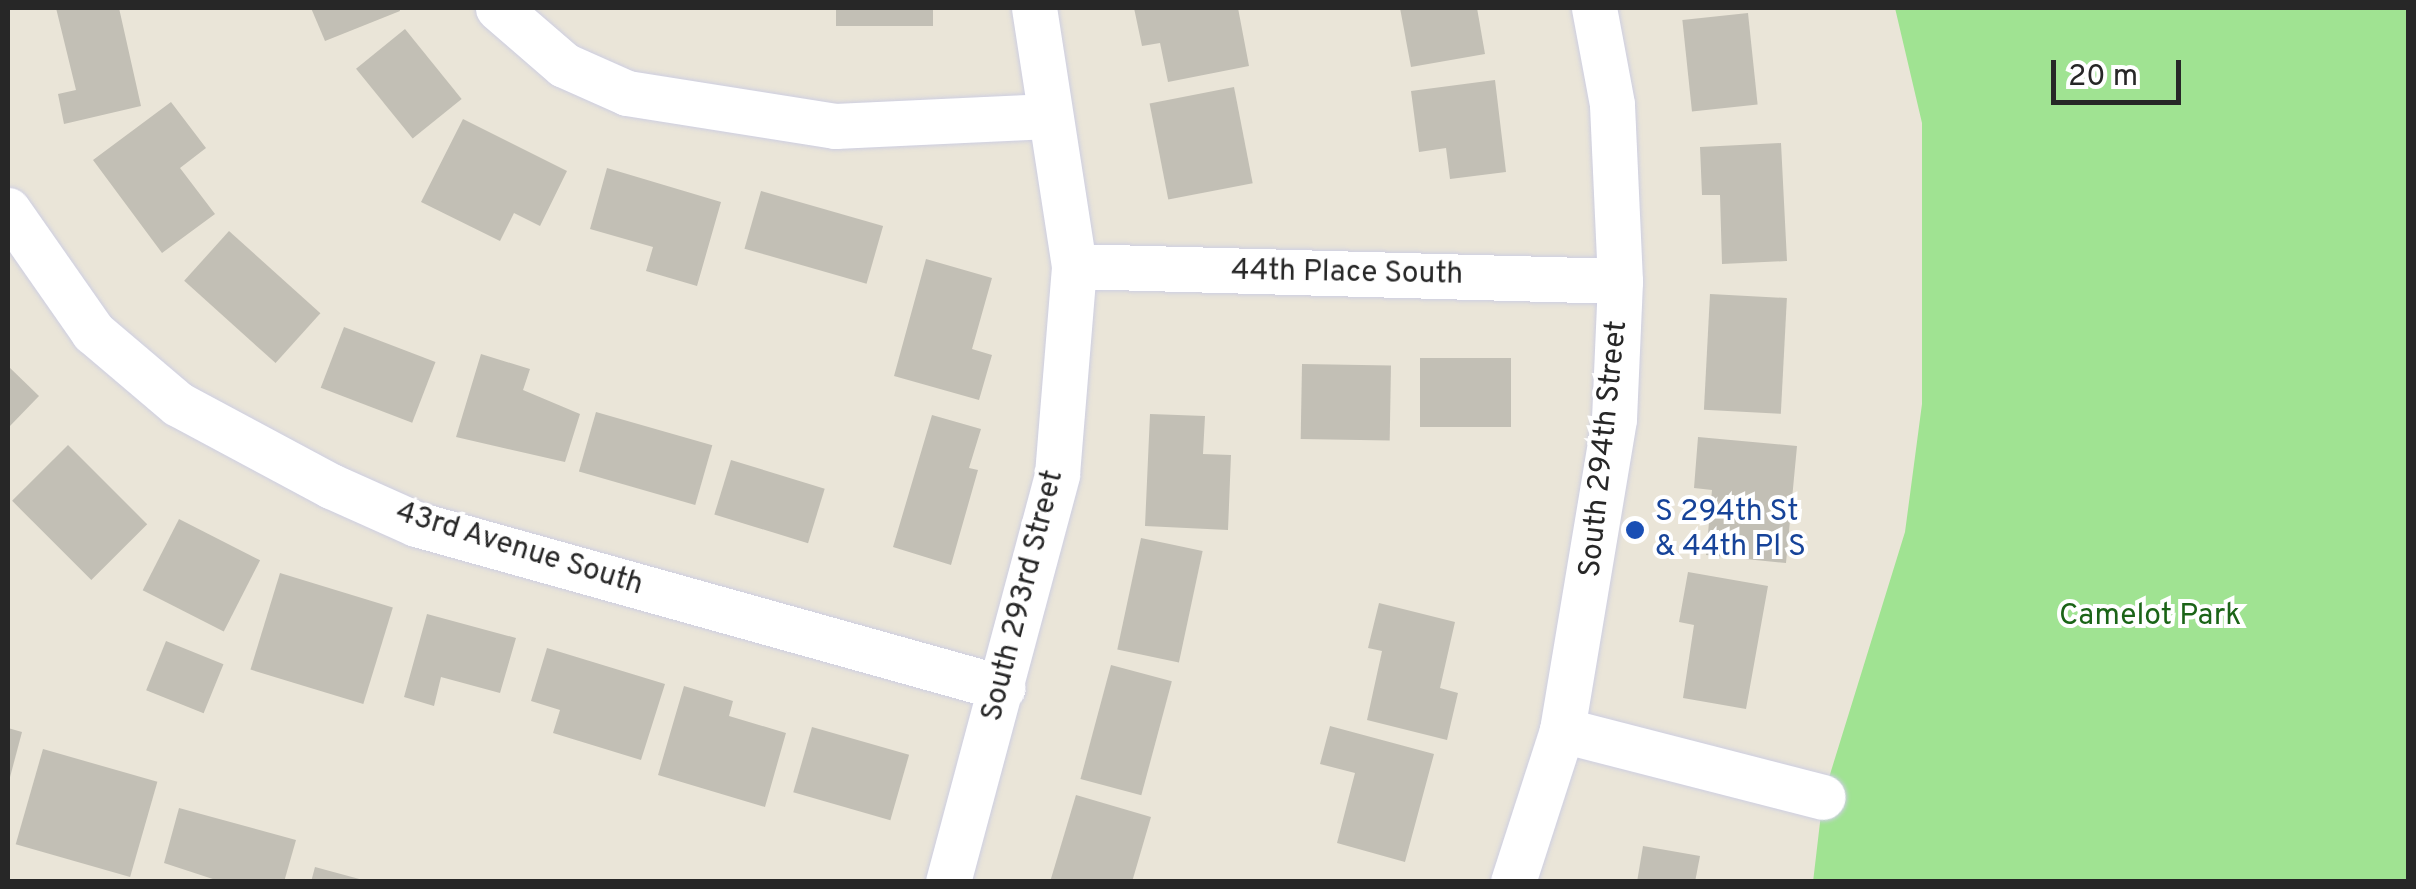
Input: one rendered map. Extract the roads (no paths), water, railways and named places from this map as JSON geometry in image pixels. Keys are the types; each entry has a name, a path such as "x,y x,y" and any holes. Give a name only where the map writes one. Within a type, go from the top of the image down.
{"street":[{"path":"498,8 564,65 627,93 836,126 1049,116"},
{"name":"South 293rd Street","path":"948,882 1004,688 1057,474 1074,266 1034,8"},
{"name":"South 294th Street","path":"1513,882 1562,730 1599,540 1620,280 1612,104 1594,8"},
{"name":"43rd Avenue South","path":"9,220 94,332 178,404 330,486 416,524 1004,688"},
{"name":"44th Place South","path":"1074,266 1620,280"},
{"path":"1562,730 1824,797"}],"place":[{"name":"S 294th St & 44th Pl S","path":"1635,530"}],"park label":[{"name":"Camelot Park","path":"2150,617"}]}
